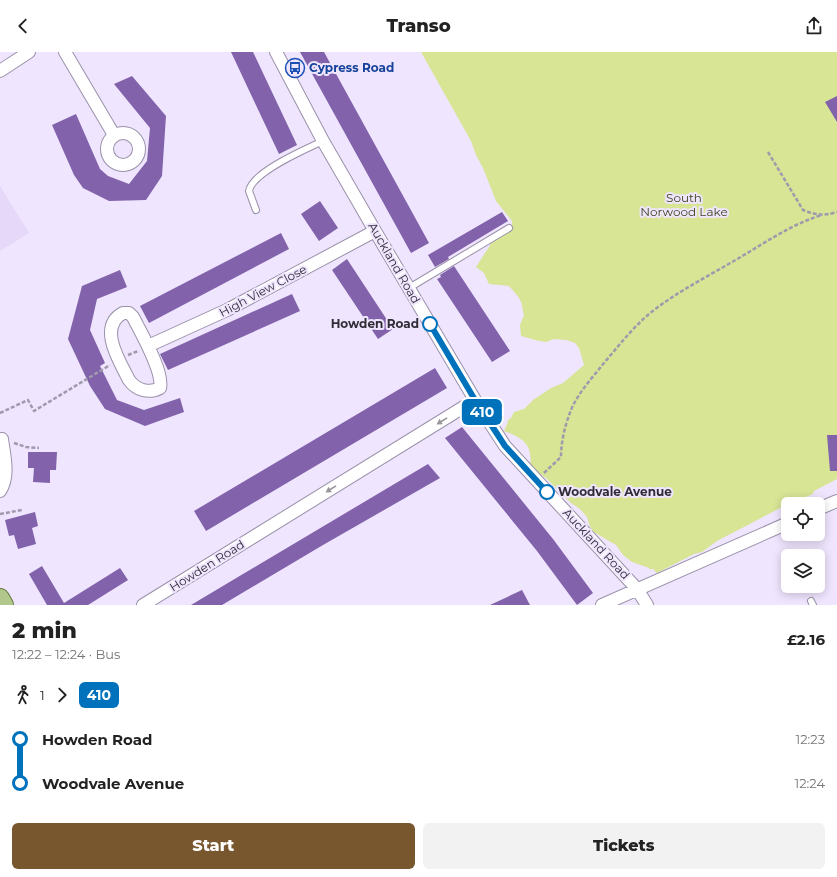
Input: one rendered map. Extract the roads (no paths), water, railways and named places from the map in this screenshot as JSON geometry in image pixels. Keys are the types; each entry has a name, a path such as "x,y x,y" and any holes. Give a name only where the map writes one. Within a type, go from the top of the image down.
{"main road":[{"path":"0,598 4,605"}],"street":[{"path":"65,52 114,135"},
{"name":"Auckland Road","path":"276,52 323,141 475,400 505,446 637,589 648,605"},
{"path":"0,71 24,53"},
{"name":"High View Close","path":"148,346 227,310 375,230"},
{"path":"123,313 129,313 134,317 148,346 160,375 160,388 155,391 143,390 133,385 119,360 110,335 117,317 123,313"},
{"name":"Howden Road","path":"143,605 475,400"},
{"path":"0,491 5,477 2,439"},
{"path":"825,506 837,501"},
{"path":"602,605 781,526"}],"lane":[{"path":"256,210 249,191 251,185 268,170 323,141"},
{"path":"409,288 509,228"}],"place":[{"name":"Cypress Road","path":"295,68"},
{"name":"Howden Road","path":"430,324"},
{"name":"Woodvale Avenue","path":"547,492"}],"park label":[{"name":"South Norwood Lake","path":"684,205"}]}
